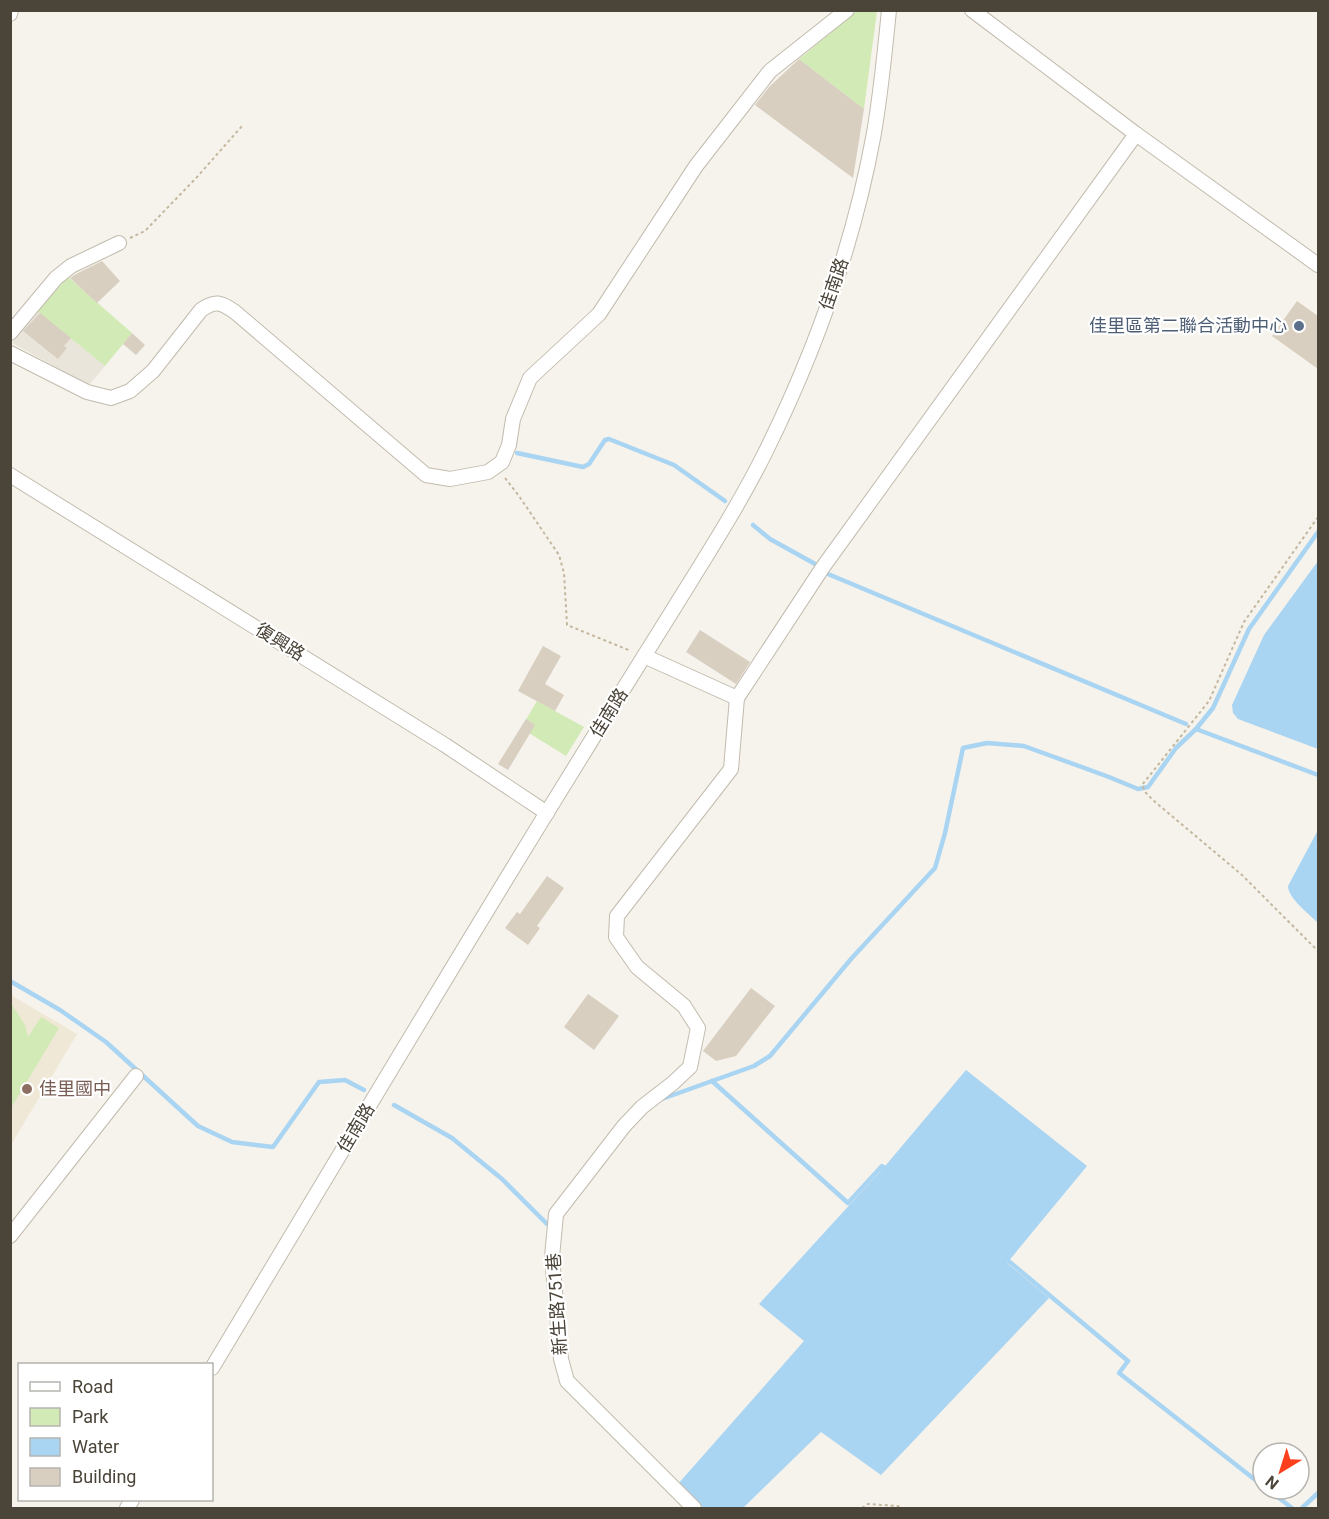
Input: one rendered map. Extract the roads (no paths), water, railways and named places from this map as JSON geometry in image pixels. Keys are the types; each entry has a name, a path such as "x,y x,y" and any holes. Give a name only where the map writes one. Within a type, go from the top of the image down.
{"street":[{"path":"10,353 87,392 111,398 130,391 153,371 201,310 210,304 218,303 235,312 426,475 450,478 488,472 502,462 509,445 513,419 530,378 599,314 696,166 770,71 847,10"},
{"name":"佳南路","path":"213,1366 547,813 730,518 760,462 800,376 845,252 873,136 884,66 889,10"},
{"path":"972,10 1136,134 1318,265"},
{"path":"644,656 737,698 823,567 1136,134"},
{"path":"10,333 56,278 71,266 119,243"},
{"name":"復興路","path":"10,475 445,744 547,813"},
{"name":"新生路751巷","path":"694,1509 567,1381 561,1359 552,1257 556,1214 624,1126 642,1107 690,1067 698,1028 684,1006 637,967 616,937 617,916 731,769 737,698"},
{"path":"10,1236 136,1076"}],"water":[{"path":"1318,561 1318,749 1238,719 1233,713 1232,705 1264,635"},
{"path":"1318,830 1318,923 1295,901 1288,886"},
{"path":"966,1070 1087,1166 1007,1263 1049,1298 881,1475 821,1432 743,1508 702,1508 678,1484 804,1341 759,1304 886,1165"}],"waterway":[{"path":"517,453 583,467 589,464 605,440 609,439 674,465 725,501"},
{"path":"753,525 770,539 817,565"},
{"path":"659,1100 754,1066 770,1056 851,959 935,868 963,748 987,743 1024,746 1138,789 1148,787 1176,748 1213,708 1249,629 1318,532"},
{"path":"828,574 1186,724"},
{"path":"1196,729 1318,775"},
{"path":"10,981 60,1010 106,1042 198,1126 232,1142 273,1147 319,1082 345,1080 364,1090"},
{"path":"712,1081 848,1203 882,1166 888,1170"},
{"path":"394,1105 452,1138 502,1179 547,1224"},
{"path":"1005,1258 1128,1361 1119,1373 1251,1477"},
{"path":"1302,1508 1318,1493"},
{"path":"1283,1501 1292,1508"}],"place":[{"name":"佳里區第二聯合活動中心","path":"1299,326"},
{"name":"佳里國中","path":"27,1089"}]}
